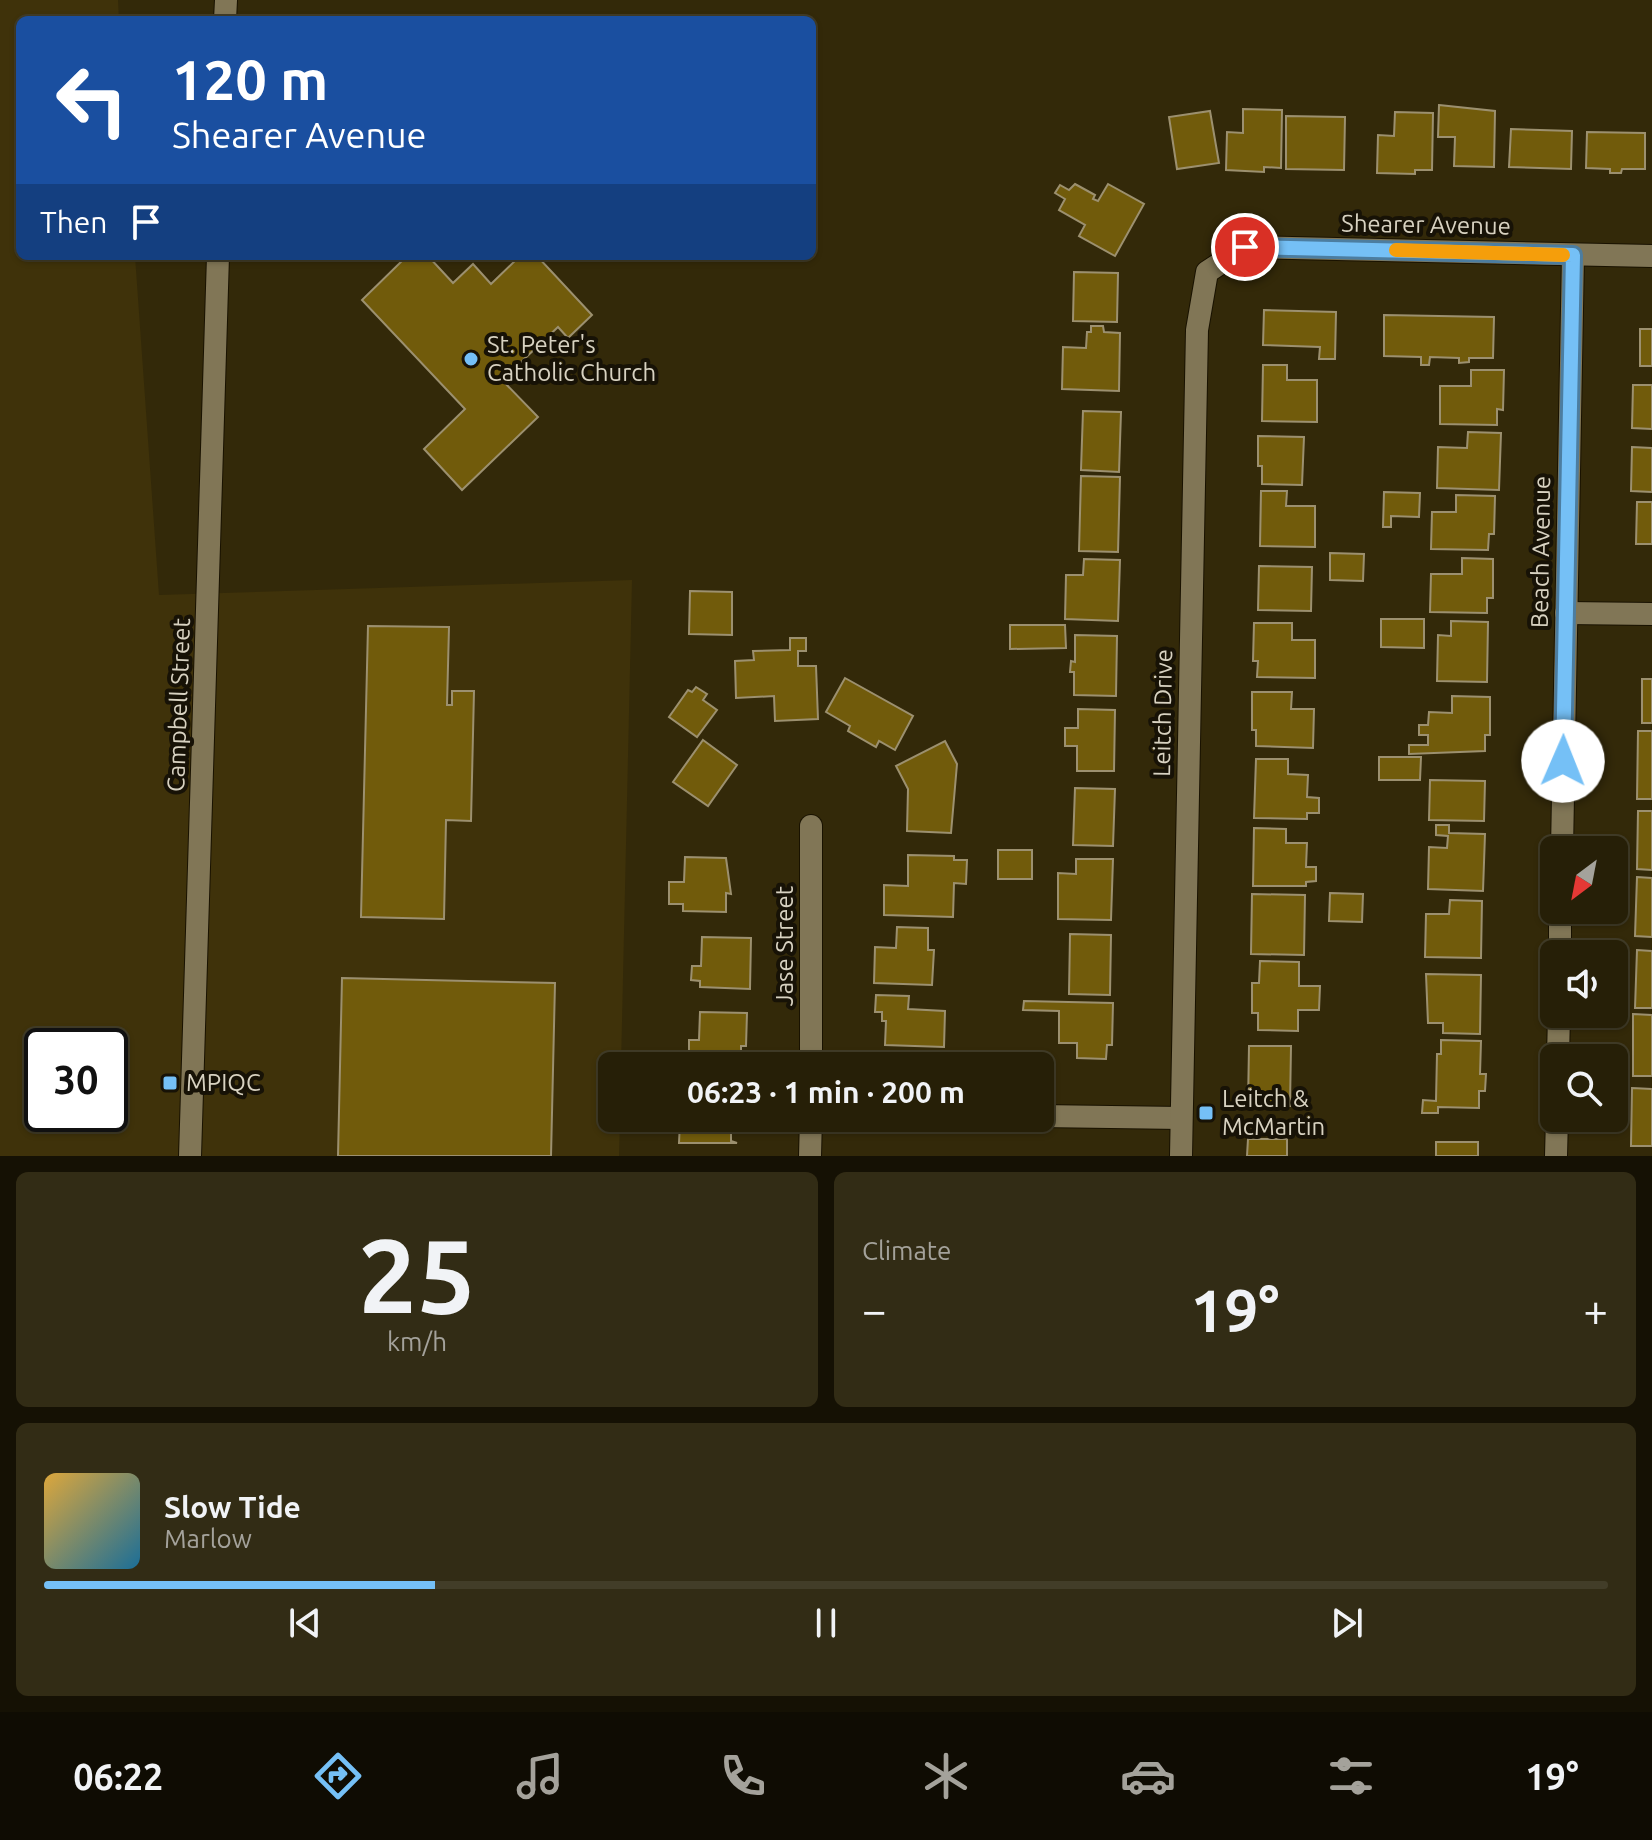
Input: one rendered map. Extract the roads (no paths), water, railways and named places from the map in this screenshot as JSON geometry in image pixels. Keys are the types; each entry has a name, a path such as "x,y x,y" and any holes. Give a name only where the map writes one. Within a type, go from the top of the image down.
{"street":[{"name":"Shearer Avenue","path":"1207,272 1245,247 1652,256"},
{"name":"Beach Avenue","path":"1562,836 1573,255"},
{"name":"Campbell Street","path":"190,1156 218,260"},
{"name":"Leitch Drive","path":"1181,1156 1197,330 1207,272"},
{"path":"1566,613 1652,614"},
{"name":"Jase Street","path":"811,826 811,1052"},
{"path":"1054,1116 1181,1118"},
{"path":"810,1156 811,1132"},
{"path":"1556,1156 1557,1132"}],"place":[{"name":"St. Peter's Catholic Church","path":"471,359"},
{"name":"MPIQC","path":"170,1083"},
{"name":"Leitch & McMartin","path":"1206,1113"}]}
